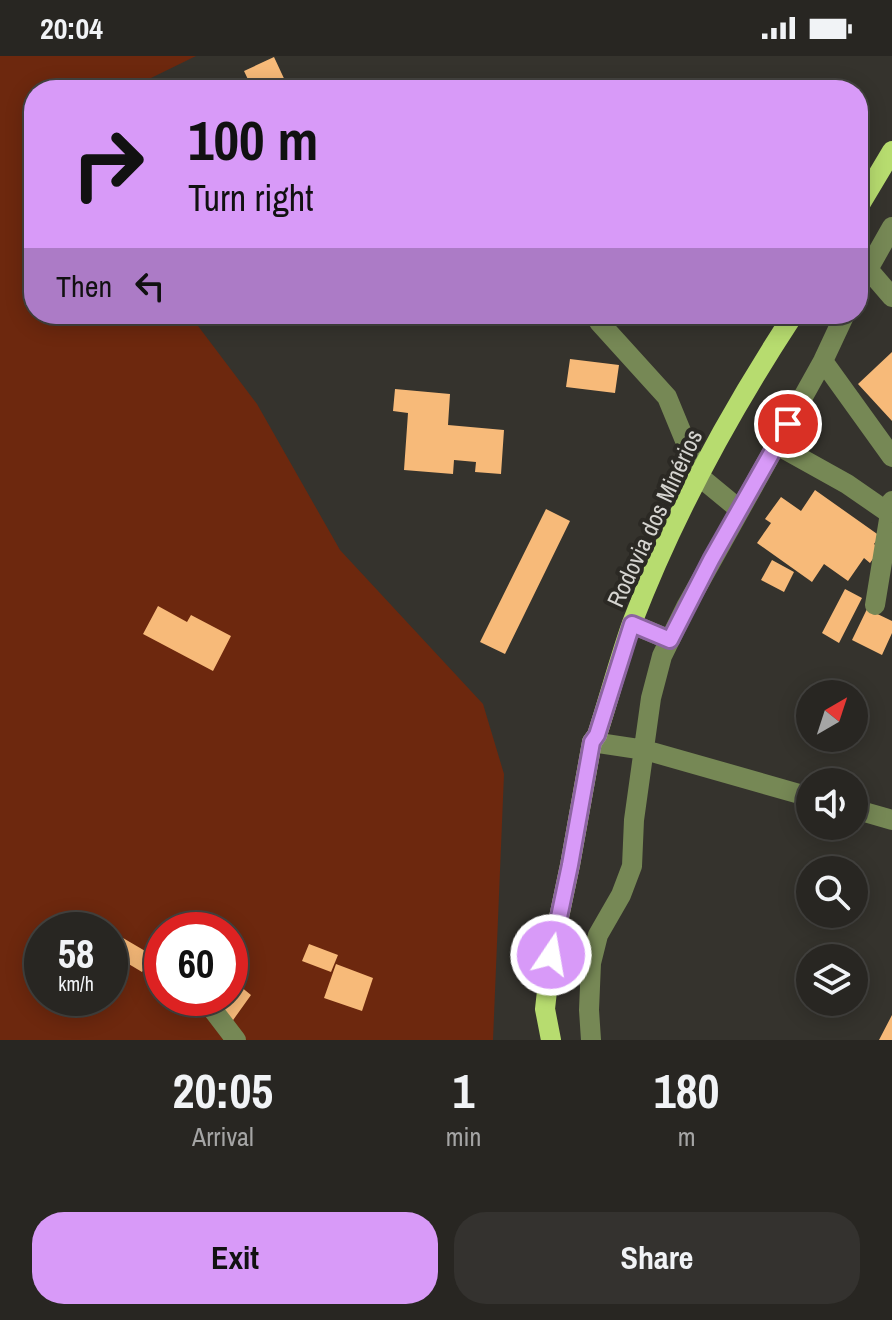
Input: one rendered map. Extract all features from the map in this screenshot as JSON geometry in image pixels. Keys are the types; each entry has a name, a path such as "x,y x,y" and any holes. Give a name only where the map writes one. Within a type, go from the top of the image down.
{"main road":[{"path":"868,191 892,151"},
{"name":"Rodovia dos Minérios","path":"551,1040 545,1009 551,955 592,742 597,735 632,624 700,477 755,372 787,324"}],"street":[{"path":"868,263 892,227"},
{"path":"868,273 892,271"},
{"path":"868,278 892,297"},
{"path":"601,324 667,397 700,477 740,510"},
{"path":"591,1040 591,963 598,935 621,895 632,866 634,820 651,698 662,656 840,324"},
{"path":"823,361 892,457"},
{"path":"777,445 890,507 875,605"},
{"path":"632,624 670,640"},
{"path":"592,742 645,750 796,793"},
{"path":"868,813 892,820"},
{"path":"218,1016 236,1040"}],"shaded area":[{"path":"0,56 196,56 150,80 24,80 24,324 197,324 257,404 340,550 483,704 504,774 493,1040 0,1040"}],"building":[{"path":"274,57 285,80 248,80 244,71"},
{"path":"892,352 892,421 858,384"},
{"path":"570,359 619,365 615,393 566,387"},
{"path":"395,389 450,394 448,425 504,430 501,474 475,472 476,462 454,460 453,474 404,470 408,413 393,411"},
{"path":"815,490 880,536 874,544 880,549 870,563 864,558 848,581 824,564 812,582 757,543 771,523 765,519 781,497 801,511"},
{"path":"546,509 570,521 505,654 480,642"},
{"path":"772,560 794,572 784,592 761,580"},
{"path":"845,589 862,598 839,643 822,633"},
{"path":"158,606 187,622 191,615 231,636 213,671 143,634"},
{"path":"867,609 892,621 892,633 882,655 852,640"},
{"path":"128,941 144,950 142,972 128,964"},
{"path":"309,944 338,955 331,972 302,961"},
{"path":"336,964 373,978 362,1011 324,998"},
{"path":"892,1015 892,1040 879,1040"},
{"path":"222,1016 236,1016 231,1023"}],"route":[{"path":"551,955 592,742 597,735 632,624 670,640 788,424"}]}
